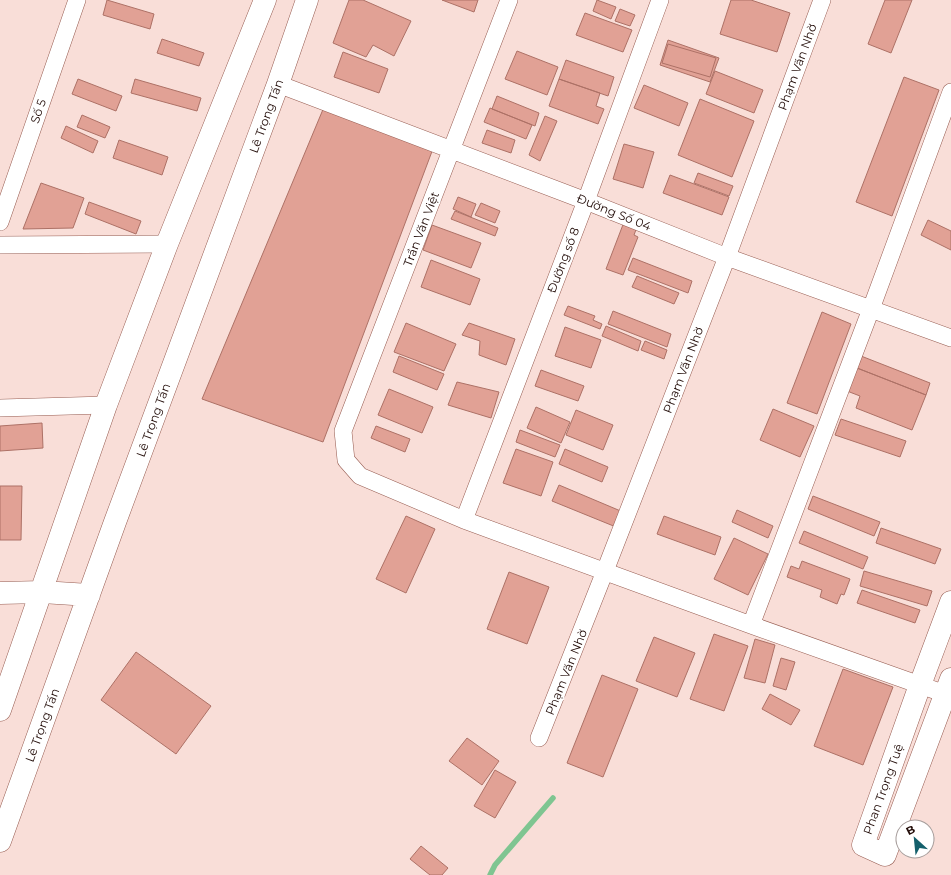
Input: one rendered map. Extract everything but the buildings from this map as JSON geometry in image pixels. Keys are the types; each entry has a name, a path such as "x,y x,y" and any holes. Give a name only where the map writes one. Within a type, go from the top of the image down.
{"street":[{"name":"Số 5","path":"0,222 77,0"},
{"path":"0,710 106,405 167,244 265,0"},
{"name":"Lê Trọng Tấn","path":"0,841 89,595 278,84 307,0"},
{"name":"Trần Văn Việt","path":"464,520 360,476 346,460 343,431 509,0"},
{"name":"Đường số 8","path":"464,520 586,200 660,0"},
{"name":"Phạm Văn Nhờ","path":"540,738 727,257 822,0"},
{"name":"Đường Số 04","path":"278,84 586,200 727,257 951,338"},
{"path":"751,625 871,309 951,92"},
{"path":"0,245 167,244"},
{"path":"0,408 106,405"},
{"path":"464,520 920,685 949,690"},
{"path":"0,593 42,592 89,595"},
{"name":"Phan Trọng Tuệ","path":"949,690 885,854 863,845 951,602"}],"waterway":[{"path":"490,875 495,865 553,798"}]}
